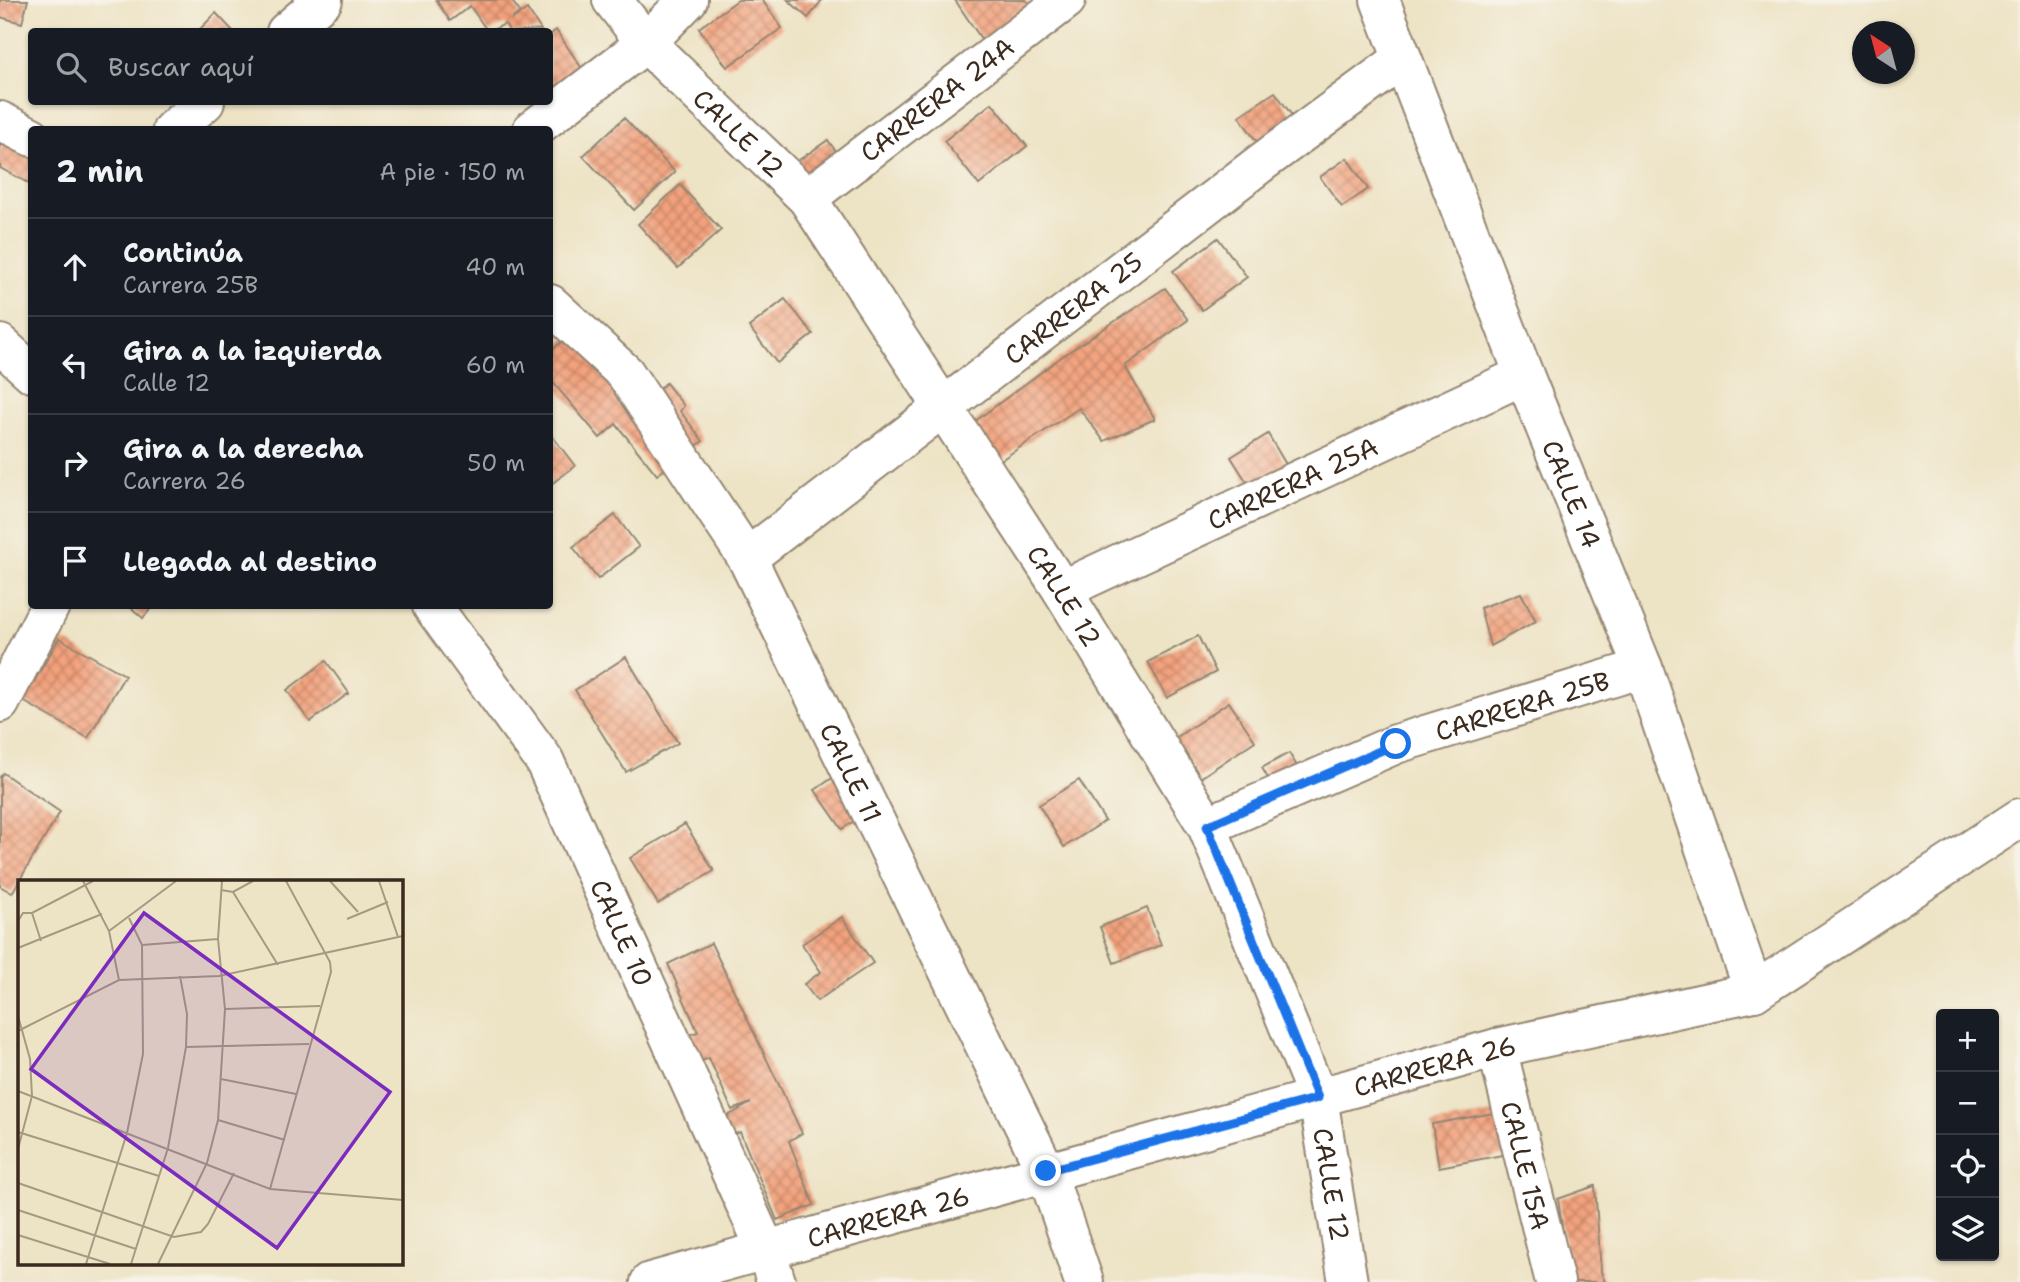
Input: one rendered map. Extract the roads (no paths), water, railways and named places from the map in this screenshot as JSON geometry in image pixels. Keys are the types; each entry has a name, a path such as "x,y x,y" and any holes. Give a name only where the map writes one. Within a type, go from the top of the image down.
{"street":[{"path":"291,28 323,0"},
{"name":"CALLE 12","path":"612,0 646,43 807,198 1062,590 1207,826 1318,1098 1348,1282"},
{"path":"536,126 646,43 688,0"},
{"name":"CARRERA 24A","path":"807,198 1066,0"},
{"name":"CALLE 14","path":"1380,0 1524,375 1643,668 1755,992"},
{"name":"CARRERA 25","path":"747,558 1261,163 1401,60"},
{"path":"177,126 201,105"},
{"path":"0,121 28,135"},
{"name":"CALLE 11","path":"553,307 625,373 747,558 1046,1171 1084,1282"},
{"path":"0,344 28,369"},
{"name":"CARRERA 25A","path":"1062,590 1524,375"},
{"path":"0,703 48,609"},
{"name":"CALLE 10","path":"434,609 544,760 772,1267"},
{"name":"CARRERA 25B","path":"1207,826 1396,744 1643,668"},
{"name":"CARRERA 26","path":"650,1282 772,1267 1046,1171 1497,1048 1755,992 2020,818"},
{"name":"CALLE 15A","path":"1497,1048 1555,1282"}]}
